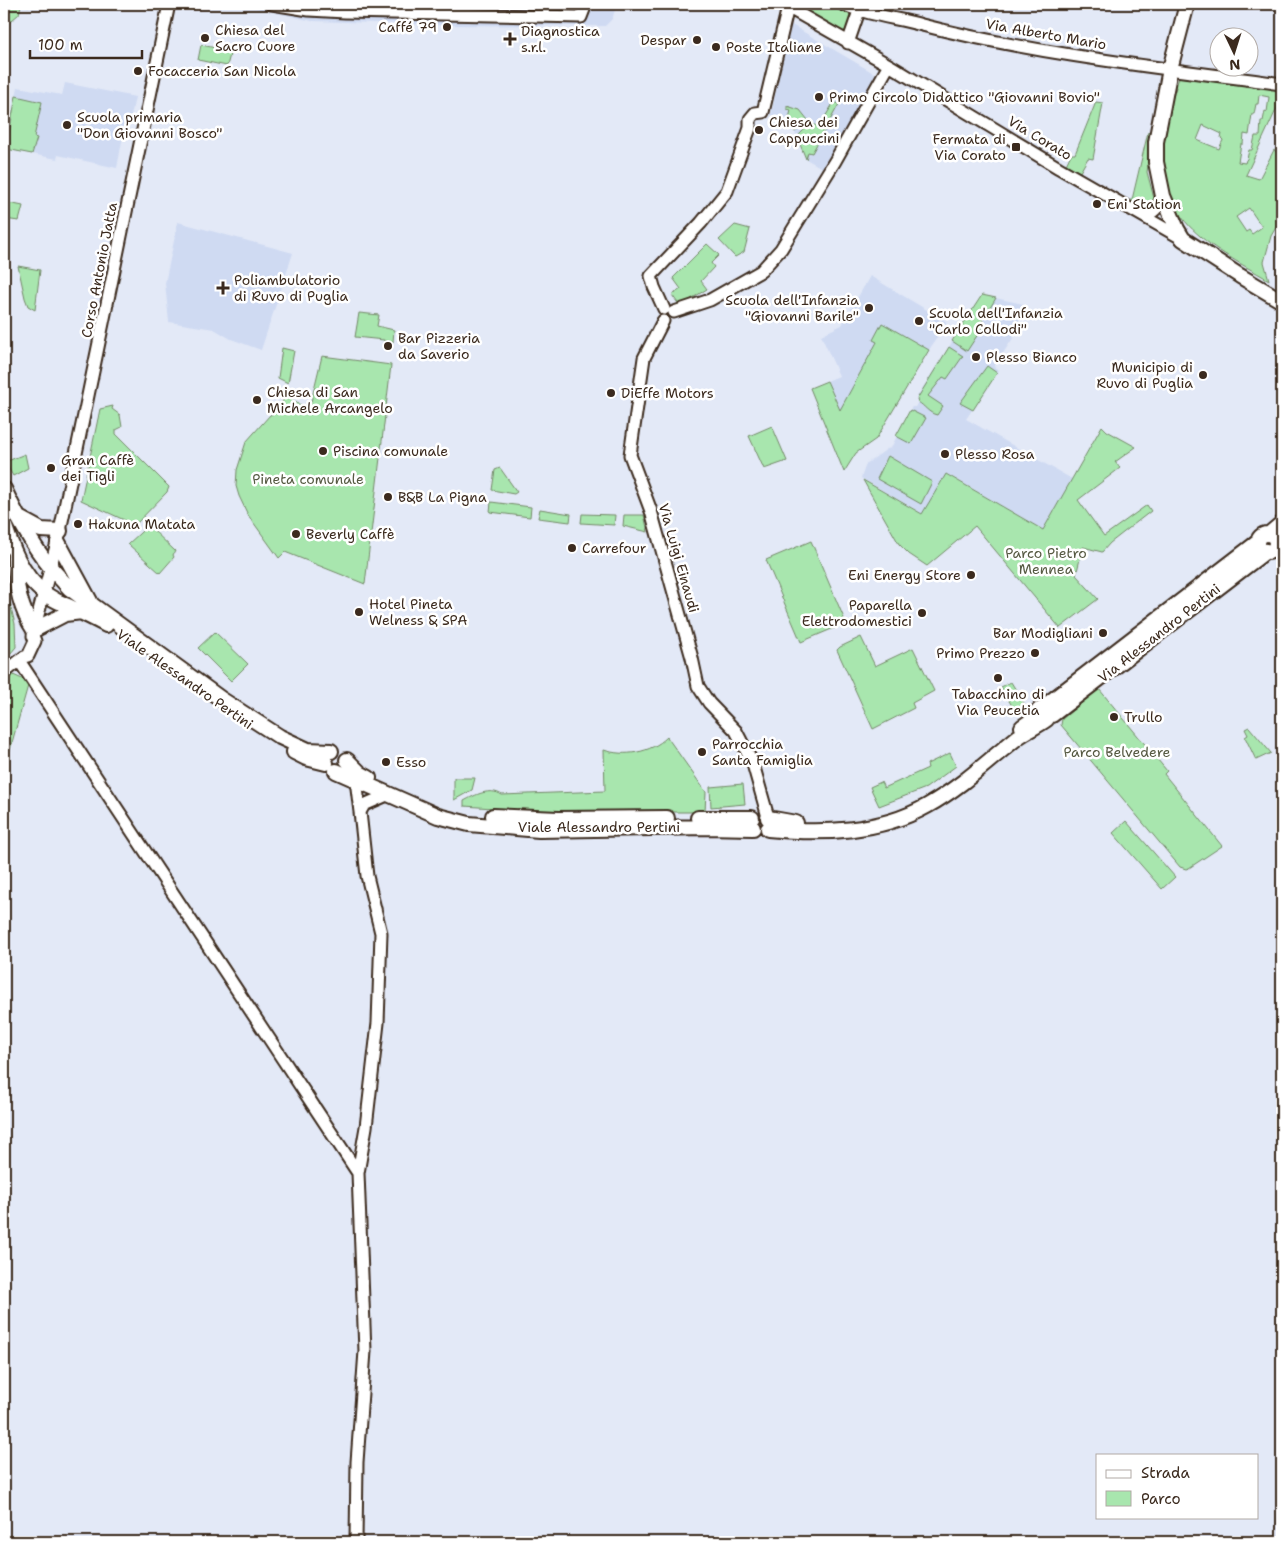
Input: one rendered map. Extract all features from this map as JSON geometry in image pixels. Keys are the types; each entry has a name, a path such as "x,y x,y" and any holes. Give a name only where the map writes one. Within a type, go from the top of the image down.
{"main road":[{"name":"Corso Antonio Jatta","path":"59,536 169,4"},
{"path":"272,4 375,10 554,11 581,17 586,4"},
{"name":"Via Alberto Mario","path":"842,4 859,10 946,31 1034,48 1282,84"},
{"path":"1187,4 1170,69 1156,142 1156,162 1163,196 1177,229 1184,239 1282,301"},
{"path":"785,6 764,112 755,113 750,119 750,128 727,191 701,223 651,276 654,287 667,314 710,300 761,271 781,249 835,161 889,65"},
{"name":"Via Corato","path":"785,6 889,65 1059,168 1184,239"},
{"path":"852,45 859,10"},
{"path":"1142,215 1153,212 1158,208 1163,196"},
{"name":"Via Luigi Einaudi","path":"667,314 644,358 630,455 651,511 698,686 709,703 736,732 753,764 768,821"},
{"name":"Viale Alessandro Pertini","path":"4,489 17,516 51,568 87,609 217,703 279,743 306,758 331,762 356,780 387,795 438,816 469,824 539,830 706,827 753,821"},
{"path":"17,516 41,530 59,536"},
{"name":"Via Alessandro Pertini","path":"1046,712 1270,542 1282,523"},
{"name":"Viale Alessandro Pertini","path":"4,524 15,557 32,583 44,594 57,601 87,609"},
{"path":"34,633 65,614 87,609 59,536"},
{"path":"34,633 59,536"},
{"path":"4,673 28,656 35,641 34,633 22,604 15,575 15,557"},
{"path":"22,660 358,1173"},
{"name":"Viale Alessandro Pertini","path":"753,821 760,833 768,821 834,825 862,822 894,814 923,800 966,772 1032,720 1046,712"},
{"name":"Viale Alessandro Pertini","path":"331,762 337,749 342,751 347,760 360,773 386,787 442,810 463,814 558,819 753,821"},
{"path":"356,780 366,876 381,933 378,1024 366,1127 358,1173 365,1352 357,1462 356,1542"},
{"path":"753,821 759,792"},
{"path":"360,812 364,805 387,795"}],"shaded area":[{"path":"239,4 600,4 616,7 612,19 605,26 445,25 312,21"},
{"name":"Primo Circolo Didattico \"Giovanni Bovio\"","path":"790,24 877,75 822,168 806,159 789,119 771,115"},
{"name":"Scuola primaria \"Don Giovanni Bosco\"","path":"65,83 135,97 129,126 124,125 117,168 58,155 57,159 6,149 18,87 62,95"},
{"name":"Poliambulatorio di Ruvo di Puglia","path":"178,222 293,253 261,350 231,339 214,329 169,322 165,283"},
{"path":"870,276 947,322 929,350 882,323 873,340 878,342 840,411 827,381 839,376 821,335 842,325"},
{"path":"982,295 1023,304 1017,332 994,367 999,370 966,419 1072,479 1043,530 947,474 923,514 861,478 866,464 891,448 910,410 918,402 917,397"}],"green space":[{"path":"4,4 31,4 31,6 21,5 19,14 4,27"},
{"path":"798,4 828,4 853,14 844,33"},
{"path":"201,45 231,51 227,66 198,60"},
{"path":"1179,77 1279,90 1277,108 1246,175 1259,179 1274,150 1282,155 1282,217 1271,236 1264,262 1269,280 1205,241 1189,226 1176,209 1167,188 1162,165 1164,129","holes":["1259,95 1269,97 1267,112 1265,111 1263,121 1261,121 1260,136 1255,136 1252,150 1249,150 1245,163 1238,162 1244,134 1249,135 1252,114 1254,114 1256,104 1258,104","1203,125 1222,134 1221,138 1223,140 1219,149 1197,140","1249,208 1262,227 1252,234 1249,230 1246,232 1236,217"]},
{"path":"16,96 42,102 34,137 37,138 32,154 6,149"},
{"path":"834,102 839,104 812,153 808,152 806,159 797,137 811,123 819,127"},
{"path":"1096,102 1103,103 1093,159 1088,158 1080,172 1066,165 1071,154 1075,154"},
{"path":"787,106 800,110 808,120 795,132 789,119 791,110 787,109"},
{"path":"1148,132 1152,133 1147,172 1155,202 1144,212 1131,204"},
{"path":"4,202 23,206 19,221 4,219"},
{"path":"735,225 750,229 744,252 735,257 719,240"},
{"path":"707,244 719,255 711,263 714,267 701,281 707,289 680,306 672,295 681,289 673,278"},
{"path":"18,266 40,270 35,310 28,306"},
{"path":"982,295 996,298 985,316 981,313 979,317 983,320 981,323 984,325 967,351 952,341"},
{"path":"359,313 379,315 377,326 394,330 393,342 355,337"},
{"path":"882,323 929,350 876,439 856,453 844,472 810,388 827,381 840,410 877,342 873,340"},
{"path":"949,347 963,356 947,379 943,377 928,396 943,406 937,415 929,411 917,399"},
{"path":"282,348 294,351 288,383 278,378"},
{"name":"Pineta comunale","path":"322,356 391,365 365,584 285,552 279,558 248,515 236,486 237,470 246,442 270,415 277,412 285,396 309,410"},
{"path":"987,366 997,373 973,410 960,403"},
{"path":"113,406 112,409 120,415 122,427 116,430 116,434 169,487 167,492 135,525 81,500 100,409"},
{"path":"910,410 926,418 911,444 896,436"},
{"path":"772,426 787,461 764,469 749,436"},
{"name":"Parco Pietro Mennea","path":"1102,426 1107,431 1136,447 1115,462 1120,468 1078,500 1104,536 1147,505 1151,511 1110,543 1102,552 1083,547 1076,575 1098,599 1060,628 975,526 927,566 909,554 899,544 863,480 922,514 946,474 1043,530"},
{"path":"25,454 28,468 13,476 5,462"},
{"path":"888,456 932,482 921,504 877,479"},
{"path":"500,468 517,492 514,494 492,490 495,470"},
{"path":"491,502 531,507 530,517 490,512"},
{"path":"540,509 571,514 570,522 538,518"},
{"path":"582,514 615,515 614,525 581,523"},
{"path":"624,515 644,515 648,532 623,526"},
{"path":"152,522 154,524 151,528 175,551 174,557 160,573 128,544"},
{"path":"811,541 846,623 801,642 766,560"},
{"path":"4,579 15,624 16,647 4,661"},
{"path":"215,632 248,664 231,681 198,648"},
{"path":"861,637 875,666 913,648 934,691 912,703 914,708 873,729 837,650"},
{"path":"11,674 29,682 4,771 4,701"},
{"path":"1011,682 1025,705 1015,711 1001,687"},
{"name":"Parco Belvedere","path":"1099,689 1167,771 1164,774 1222,846 1189,868 1180,867 1061,725 1062,719"},
{"path":"1249,727 1271,753 1256,760 1245,737 1248,735 1245,729"},
{"path":"667,737 706,792 705,812 550,812 464,806 464,801 478,794 488,792 502,795 605,791 604,750 620,753 637,752 653,747"},
{"path":"950,753 956,766 926,788 879,806 870,787 881,782 884,788 928,768 927,764"},
{"path":"454,778 475,778 472,790 454,800"},
{"path":"743,784 745,804 711,807 710,787"},
{"path":"1126,821 1175,877 1162,889 1113,833"}],"place":[{"name":"Caffé 79","path":"447,27"},
{"name":"Chiesa del Sacro Cuore","path":"205,38"},
{"name":"Diagnostica s.r.l.","path":"510,39"},
{"name":"Despar","path":"697,40"},
{"name":"Poste Italiane","path":"716,47"},
{"name":"Focacceria San Nicola","path":"138,71"},
{"name":"Primo Circolo Didattico \"Giovanni Bovio\"","path":"819,97"},
{"name":"Scuola primaria \"Don Giovanni Bosco\"","path":"67,125"},
{"name":"Chiesa dei Cappuccini","path":"759,130"},
{"name":"Fermata di Via Corato","path":"1016,147"},
{"name":"Eni Station","path":"1097,204"},
{"name":"Poliambulatorio di Ruvo di Puglia","path":"223,288"},
{"name":"Scuola dell'Infanzia \"Giovanni Barile\"","path":"869,308"},
{"name":"Scuola dell'Infanzia \"Carlo Collodi\"","path":"919,321"},
{"name":"Bar Pizzeria da Saverio","path":"388,346"},
{"name":"Plesso Bianco","path":"976,357"},
{"name":"Municipio di Ruvo di Puglia","path":"1203,375"},
{"name":"DiEffe Motors","path":"611,393"},
{"name":"Chiesa di San Michele Arcangelo","path":"257,400"},
{"name":"Piscina comunale","path":"323,451"},
{"name":"Plesso Rosa","path":"945,454"},
{"name":"Gran Caffè dei Tigli","path":"51,468"},
{"name":"B&B La Pigna","path":"388,497"},
{"name":"Hakuna Matata","path":"78,524"},
{"name":"Beverly Caffè","path":"296,534"},
{"name":"Carrefour","path":"572,548"},
{"name":"Eni Energy Store","path":"971,575"},
{"name":"Hotel Pineta Welness & SPA","path":"359,612"},
{"name":"Paparella Elettrodomestici","path":"922,613"},
{"name":"Bar Modigliani","path":"1103,633"},
{"name":"Primo Prezzo","path":"1035,653"},
{"name":"Tabacchino di Via Peucetia","path":"998,678"},
{"name":"Trullo","path":"1114,717"},
{"name":"Parrocchia Santa Famiglia","path":"702,752"},
{"name":"Esso","path":"386,762"}]}
